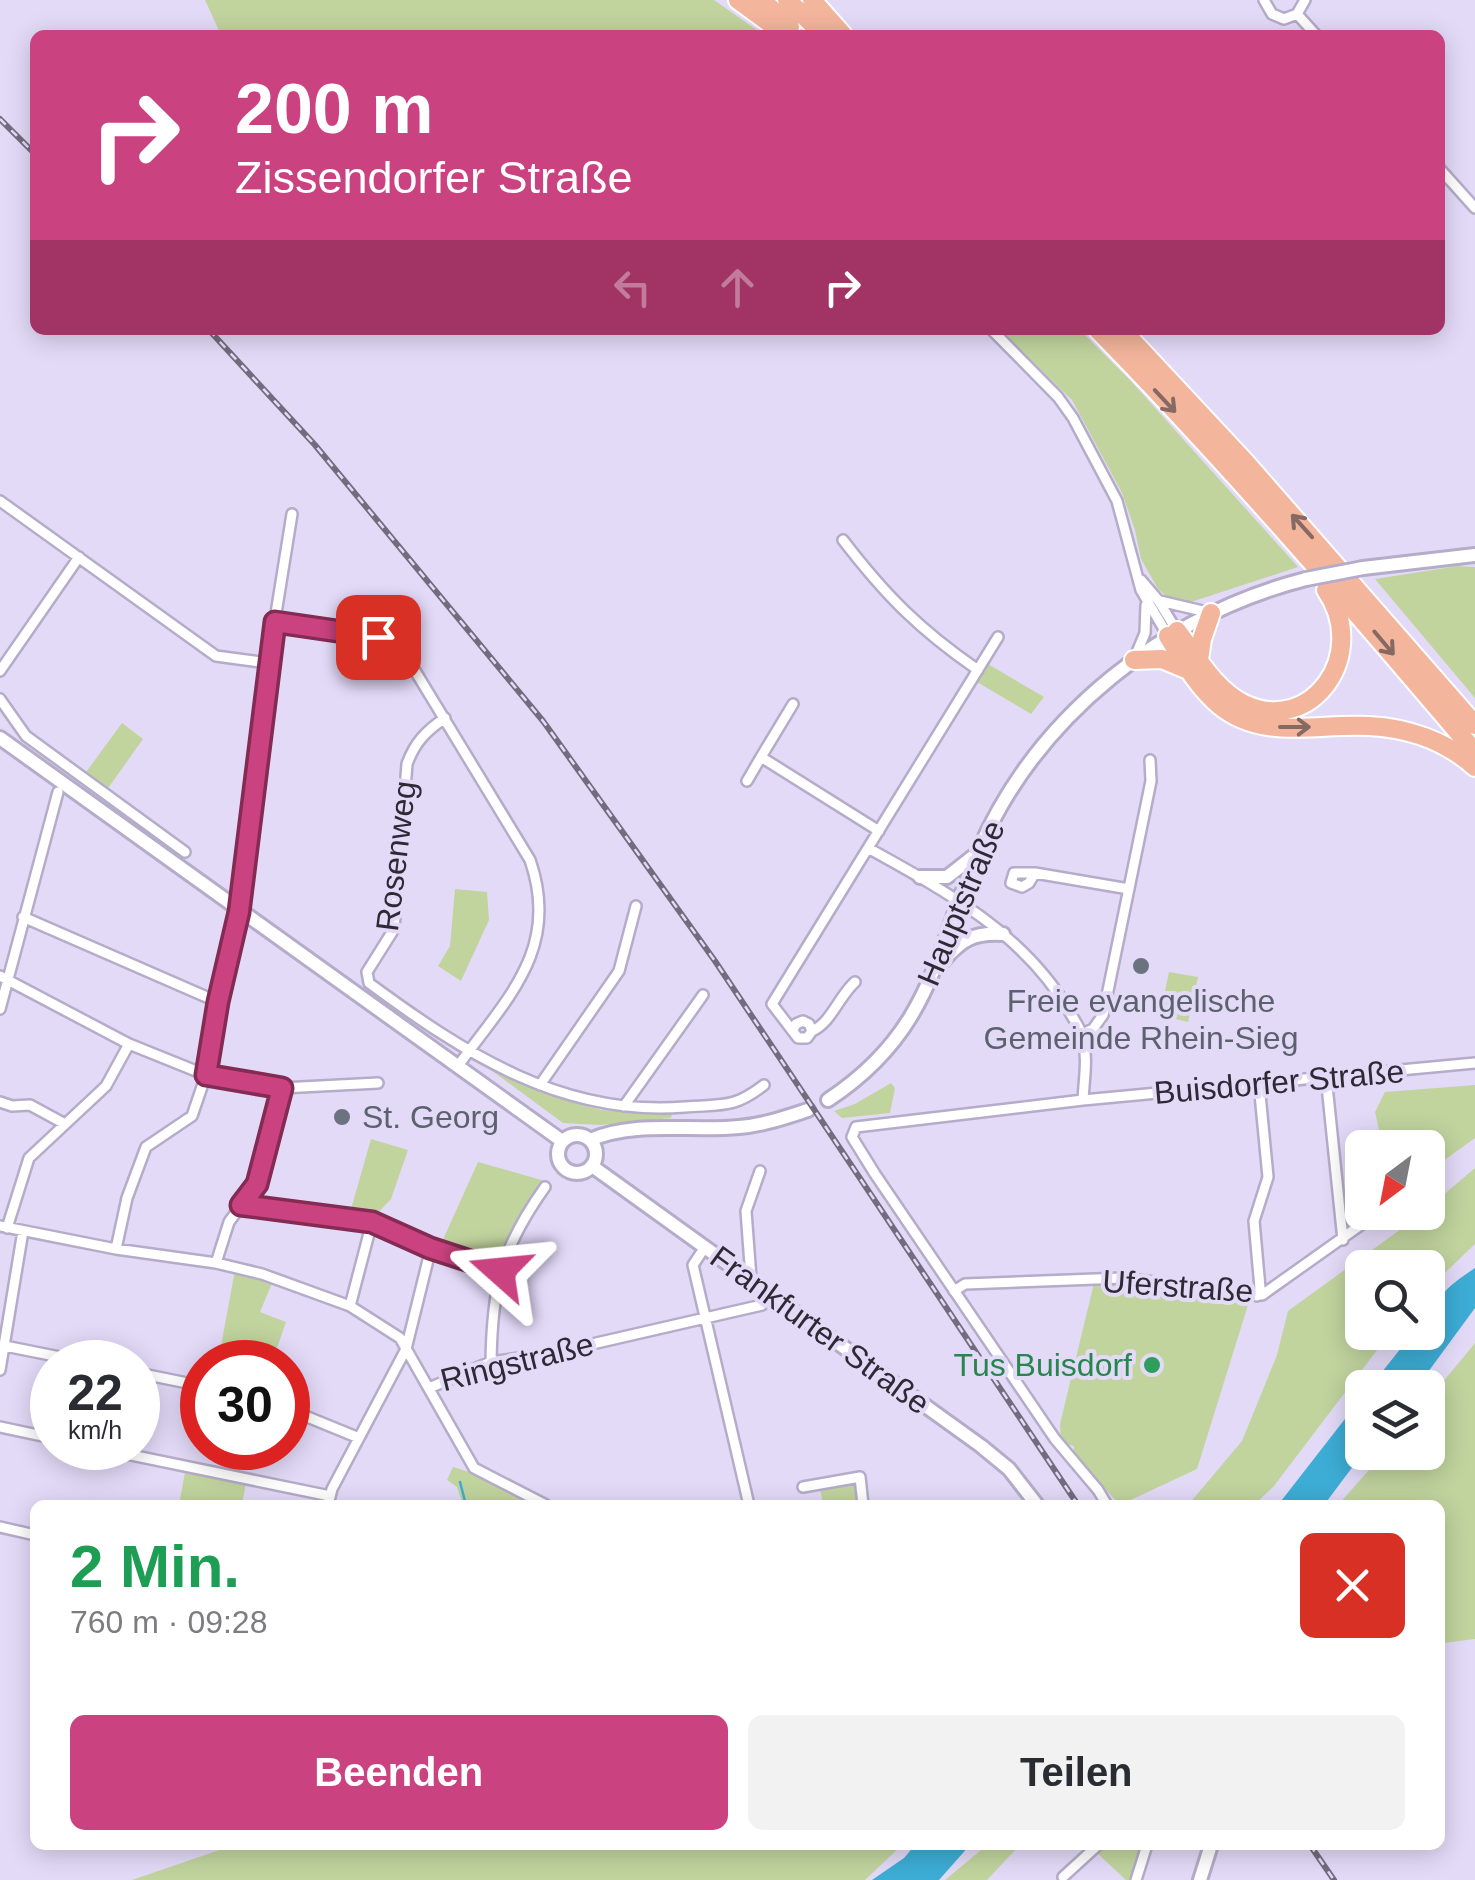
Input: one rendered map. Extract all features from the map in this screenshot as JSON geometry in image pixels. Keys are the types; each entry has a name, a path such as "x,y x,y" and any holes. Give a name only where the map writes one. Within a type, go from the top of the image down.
{"highway":[{"path":"738,0 779,30"},
{"path":"762,0 793,30"},
{"path":"787,0 819,30"},
{"path":"812,0 838,30"},
{"path":"1103,335 1296,544 1475,752"},
{"path":"1127,335 1246,463 1475,725"},
{"path":"1134,660 1162,659 1194,666 1230,694 1260,709 1289,707 1305,701 1331,678 1344,642 1343,625 1329,594 1302,559 1296,544"},
{"path":"1194,666 1211,613"},
{"path":"1172,634 1220,706 1254,724 1395,728 1442,744 1475,768"},
{"path":"1413,651 1434,664 1475,708"}],"main road":[{"name":"Hauptstraße","path":"828,1100 876,1064 910,1018 937,968 977,854 1017,781 1076,708 1172,634 1242,599 1306,579 1363,568 1475,555"},
{"path":"0,738 562,1142"},
{"path":"920,877 947,877 977,854"},
{"path":"937,968 969,936 1003,934"},
{"path":"590,1140 628,1131 740,1127 808,1110"},
{"path":"579,1135 590,1140 596,1150 592,1166 581,1173 563,1168 557,1158 562,1142 579,1135"},
{"name":"Frankfurter Straße","path":"592,1166 981,1446 1009,1470 1033,1500"},
{"path":"1200,1880 1209,1850"}],"street":[{"path":"1264,0 1267,10 1278,18 1297,14 1305,0"},
{"path":"1297,14 1311,30"},
{"path":"1445,175 1475,208"},
{"path":"997,335 1058,397 1118,501 1146,602 1144,633 1134,660"},
{"path":"0,501 216,656 268,663"},
{"path":"116,1248 127,1198 146,1147 192,1116 206,1075 239,912 268,663 292,514"},
{"path":"844,540 896,605 978,670"},
{"path":"0,671 79,558"},
{"path":"1139,578 1158,600 1172,634"},
{"path":"1158,600 1211,613"},
{"path":"1146,602 1172,634"},
{"path":"275,622 378,637 392,643 410,660 530,860 538,882 541,910 540,930 528,967 458,1066"},
{"path":"856,982 842,993 821,1027 812,1031 803,1021 793,1030 767,1003 998,637"},
{"path":"0,699 26,736 186,852"},
{"path":"746,781 793,704"},
{"name":"Rosenweg","path":"446,718 422,736 407,764 394,929 367,978 369,983 431,1029 469,1051 587,1102 673,1108 742,1103 764,1085"},
{"path":"761,758 879,831"},
{"path":"1082,1034 1094,1029 1103,1015 1150,781 1150,760"},
{"path":"0,1010 4,977 58,792"},
{"path":"868,848 960,902 1003,934 1050,980 1082,1034 1086,1057 1083,1100"},
{"path":"1035,873 1129,889"},
{"path":"540,1084 619,971 636,906"},
{"path":"23,916 218,1002"},
{"path":"4,977 129,1044 206,1075 282,1088 378,1082"},
{"path":"624,1106 703,996"},
{"path":"3,1227 29,1158 106,1086 129,1044"},
{"name":"Buisdorfer Straße","path":"954,1291 862,1154 852,1136 856,1127 1083,1100 1475,1063"},
{"path":"1326,1076 1343,1240"},
{"path":"1257,1296 1260,1288 1254,1220 1268,1176 1259,1084"},
{"path":"216,1262 229,1222 257,1184 282,1088"},
{"path":"0,1102 12,1106 30,1104 65,1124"},
{"path":"751,1278 746,1210 760,1171"},
{"path":"491,1362 492,1314 500,1271 517,1225 545,1187"},
{"path":"241,1205 372,1222 430,1248 500,1271"},
{"path":"350,1306 372,1222"},
{"name":"Ringstraße","path":"3,1227 216,1262 350,1306 400,1338 429,1388 491,1362 762,1305 772,1294"},
{"name":"Uferstraße","path":"954,1291 965,1284 1122,1278 1257,1296 1268,1294 1356,1230"},
{"path":"0,1370 23,1231"},
{"path":"705,1247 694,1265 748,1500"},
{"path":"329,1500 406,1349 430,1248"},
{"path":"954,1291 1054,1438 1103,1500"},
{"path":"5,1346 30,1351"},
{"path":"429,1388 474,1468 536,1500"},
{"path":"310,1418 358,1438"},
{"path":"0,1427 30,1433"},
{"path":"160,1462 325,1500"},
{"path":"804,1487 860,1476 862,1500"},
{"path":"0,1528 30,1534"},
{"path":"1064,1879 1093,1850"},
{"path":"1136,1880 1145,1850"}],"green space":[{"path":"205,0 714,0 757,30 219,30"},
{"path":"1005,335 1085,335 1298,567 1188,603 1171,600 1158,589 1141,559 1122,493 1072,400"},
{"path":"1458,566 1475,567 1475,698 1375,579"},
{"path":"988,664 1044,697 1031,714 977,682"},
{"path":"122,723 143,739 106,791 84,775"},
{"path":"455,889 487,892 489,920 461,981 438,966 450,946"},
{"path":"1169,972 1198,977 1188,1022 1160,1015"},
{"path":"480,1062 536,1090 601,1110 672,1114 671,1118 601,1125 563,1123"},
{"path":"891,1083 895,1088 890,1113 842,1118 834,1111 855,1104"},
{"path":"1475,1085 1475,1138 1445,1160 1445,1130 1379,1130 1375,1112 1385,1092"},
{"path":"371,1139 408,1150 391,1199 373,1218 349,1216"},
{"path":"478,1162 545,1181 514,1224 501,1261 441,1244"},
{"path":"1475,1168 1475,1244 1445,1273 1445,1250 1372,1250 1400,1230 1445,1230 1445,1194"},
{"path":"235,1270 273,1281 260,1312 286,1322 280,1340 222,1340"},
{"path":"1345,1270 1345,1350 1377,1350 1362,1370 1345,1370 1345,1392 1259,1500 1192,1500 1242,1441 1277,1355 1288,1311"},
{"name":"Tus Buisdorf","path":"1094,1283 1129,1284 1248,1305 1197,1469 1131,1500 1115,1500 1074,1455 1074,1446 1061,1443 1060,1424"},
{"path":"1475,1343 1475,1639 1445,1642 1445,1500 1342,1500 1369,1470 1445,1470 1445,1379"},
{"path":"453,1467 527,1500 461,1500 457,1487 447,1480"},
{"path":"185,1472 246,1483 243,1500 180,1500"},
{"path":"856,1482 858,1500 822,1500 820,1488"},
{"path":"219,1850 897,1850 865,1880 132,1880"},
{"path":"981,1850 1015,1850 987,1880 945,1880"},
{"path":"1141,1850 1132,1880 1126,1880 1096,1852"}],"water":[{"path":"1475,1268 1475,1308 1445,1349 1445,1291"},
{"path":"1399,1350 1444,1350 1429,1370 1384,1370"},
{"path":"1345,1419 1345,1470 1350,1470 1328,1500 1282,1500"},
{"path":"911,1850 966,1850 939,1880 872,1880"}],"waterway":[{"path":"460,1482 465,1500"}],"railway":[{"path":"0,119 30,149"},
{"path":"214,335 315,445 543,721 715,961 1075,1500"},
{"path":"1313,1850 1334,1880"}],"place":[{"name":"Freie evangelische Gemeinde Rhein-Sieg","path":"1141,966"},
{"name":"St. Georg","path":"342,1117"},
{"name":"Tus Buisdorf","path":"1152,1365"}],"route":[{"path":"378,637 275,622 239,912 206,1075 282,1088 257,1184 241,1205 372,1222 430,1248 500,1271"}]}
